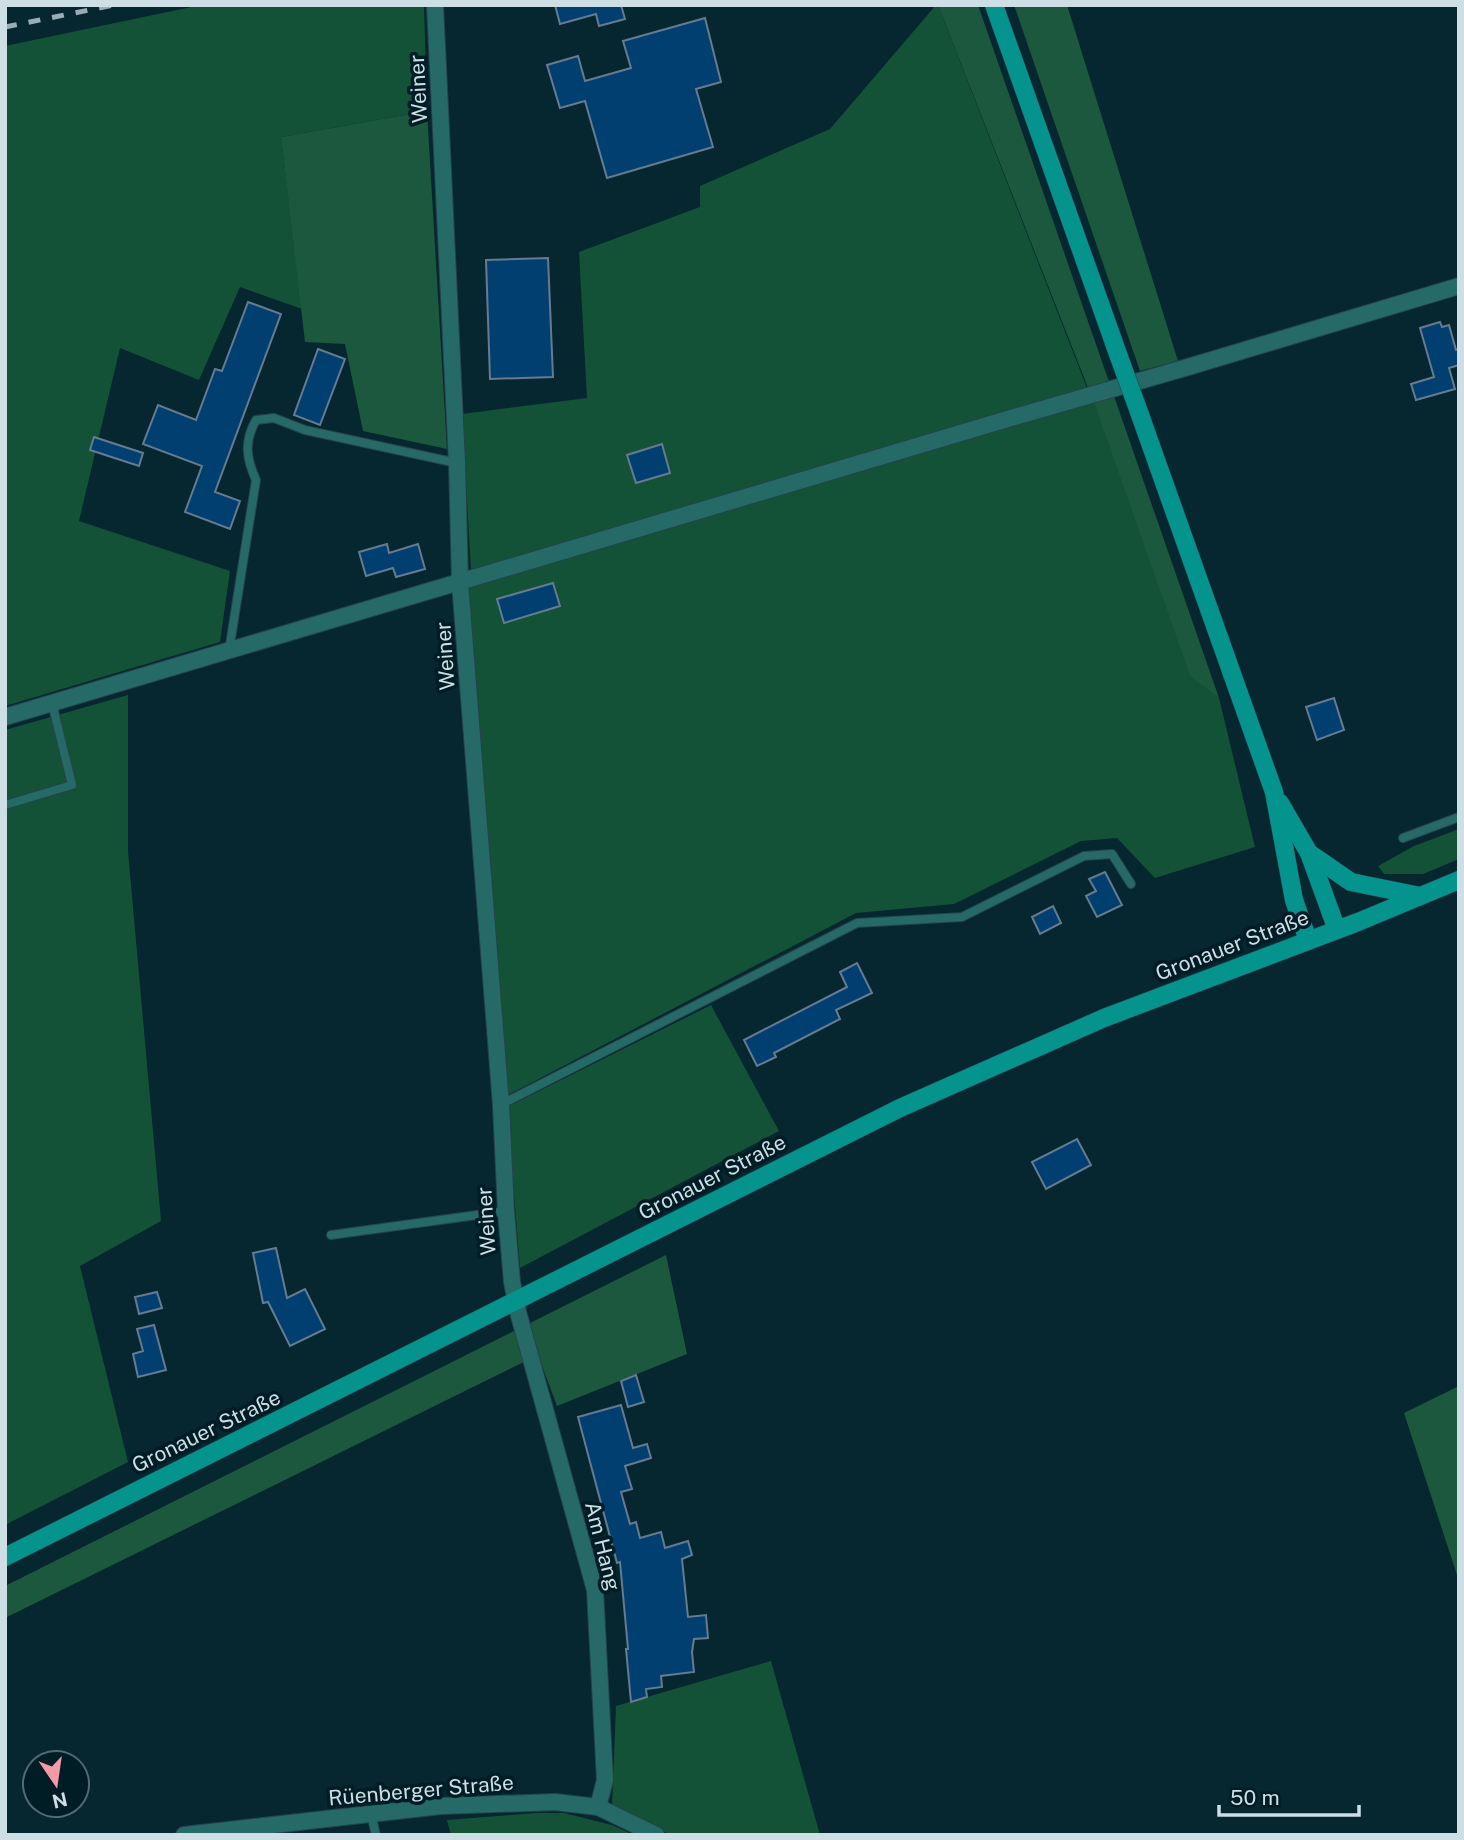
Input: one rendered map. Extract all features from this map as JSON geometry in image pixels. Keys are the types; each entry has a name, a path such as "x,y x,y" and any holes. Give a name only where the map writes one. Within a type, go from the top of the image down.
{"main road":[{"path":"994,5 1274,792 1294,900 1308,940"},
{"path":"1274,792 1309,853 1337,930"},
{"path":"1309,853 1351,882 1421,897"},
{"name":"Gronauer Straße","path":"5,1557 900,1108 1104,1018 1337,930 1459,880"}],"street":[{"name":"Weiner","path":"435,5 457,463 460,583 501,1105 506,1211 516,1302"},
{"path":"5,717 1459,286"},
{"name":"Am Hang","path":"516,1302 595,1590 605,1780 598,1807"},
{"name":"Rüenberger Straße","path":"184,1835 441,1806 555,1802 598,1807 656,1835"}],"lane":[{"path":"229,651 256,480 248,462 249,432 256,420 274,418 305,430 457,463"},
{"path":"5,805 72,785 52,703"},
{"path":"1403,838 1459,817"},
{"path":"501,1105 857,923 962,917 1084,856 1112,854 1131,884"},
{"path":"331,1235 506,1211"},
{"path":"371,1814 376,1835"}],"green space":[{"path":"201,5 424,5 427,111 281,137 302,309 240,287 199,380 120,348 79,521 230,571 220,642 5,706 5,46"},
{"path":"936,5 1087,388 818,471 471,570 462,414 587,398 579,252 700,207 700,186 830,129"},
{"path":"938,5 978,5 1219,698 1190,676 1094,403"},
{"path":"1014,5 1067,5 1178,361 1140,371"},
{"path":"427,111 447,449 363,431 345,344 305,342 281,137"},
{"path":"1094,402 1190,675 1219,698 1255,847 1155,878 1117,838 1081,841 954,904 856,913 508,1095 466,589 486,577"},
{"path":"128,695 128,851 161,1221 80,1266 128,1462 5,1525 5,730"},
{"path":"1459,829 1459,859 1423,874 1384,874 1378,866 1414,846"},
{"path":"711,1005 779,1131 520,1268 507,1107"},
{"path":"666,1255 687,1354 557,1406 538,1355 5,1618 5,1586"},
{"path":"1459,1386 1459,1581 1404,1413"},
{"path":"771,1661 820,1835 671,1835 612,1806 616,1706"},
{"path":"564,1813 612,1825 634,1835 451,1835 447,1820"}],"building":[{"path":"555,5 621,5 625,19 599,26 596,14 560,24"},
{"path":"705,18 721,82 696,89 713,147 607,178 585,101 560,108 547,65 578,56 585,81 631,68 623,41"},
{"path":"548,258 553,377 490,379 486,260"},
{"path":"248,302 281,314 215,492 240,501 230,529 185,512 202,466 143,444 158,405 196,420 215,369 222,371"},
{"path":"1440,322 1442,327 1449,325 1456,350 1459,349 1459,365 1449,368 1455,389 1416,400 1411,384 1434,377 1420,328"},
{"path":"318,349 345,359 320,425 294,415"},
{"path":"94,437 143,453 139,466 90,450"},
{"path":"662,444 670,473 636,483 627,455"},
{"path":"387,544 389,553 418,544 425,569 396,577 393,568 366,576 359,552"},
{"path":"553,583 560,606 504,623 497,599"},
{"path":"1334,698 1344,730 1317,740 1306,707"},
{"path":"1105,872 1122,905 1097,917 1086,896 1096,891 1089,879"},
{"path":"1053,906 1061,923 1040,934 1032,917"},
{"path":"857,963 872,993 836,1010 840,1019 774,1053 776,1057 757,1066 744,1040 847,987 840,972"},
{"path":"1077,1139 1091,1165 1046,1189 1032,1162"},
{"path":"276,1248 287,1298 305,1289 325,1329 290,1346 268,1302 263,1303 253,1253"},
{"path":"157,1292 162,1308 139,1314 135,1297"},
{"path":"154,1325 166,1370 138,1377 133,1354 143,1351 137,1329"},
{"path":"636,1375 644,1402 628,1407 621,1381"},
{"path":"621,1405 633,1448 647,1444 651,1458 625,1466 632,1489 621,1492 630,1524 636,1522 640,1538 661,1532 665,1548 688,1541 692,1555 682,1559 688,1617 706,1615 708,1638 694,1639 694,1672 661,1676 662,1687 646,1689 647,1697 631,1702 620,1562 617,1563 578,1417"}],"railway":[{"path":"5,27 114,5"}]}
